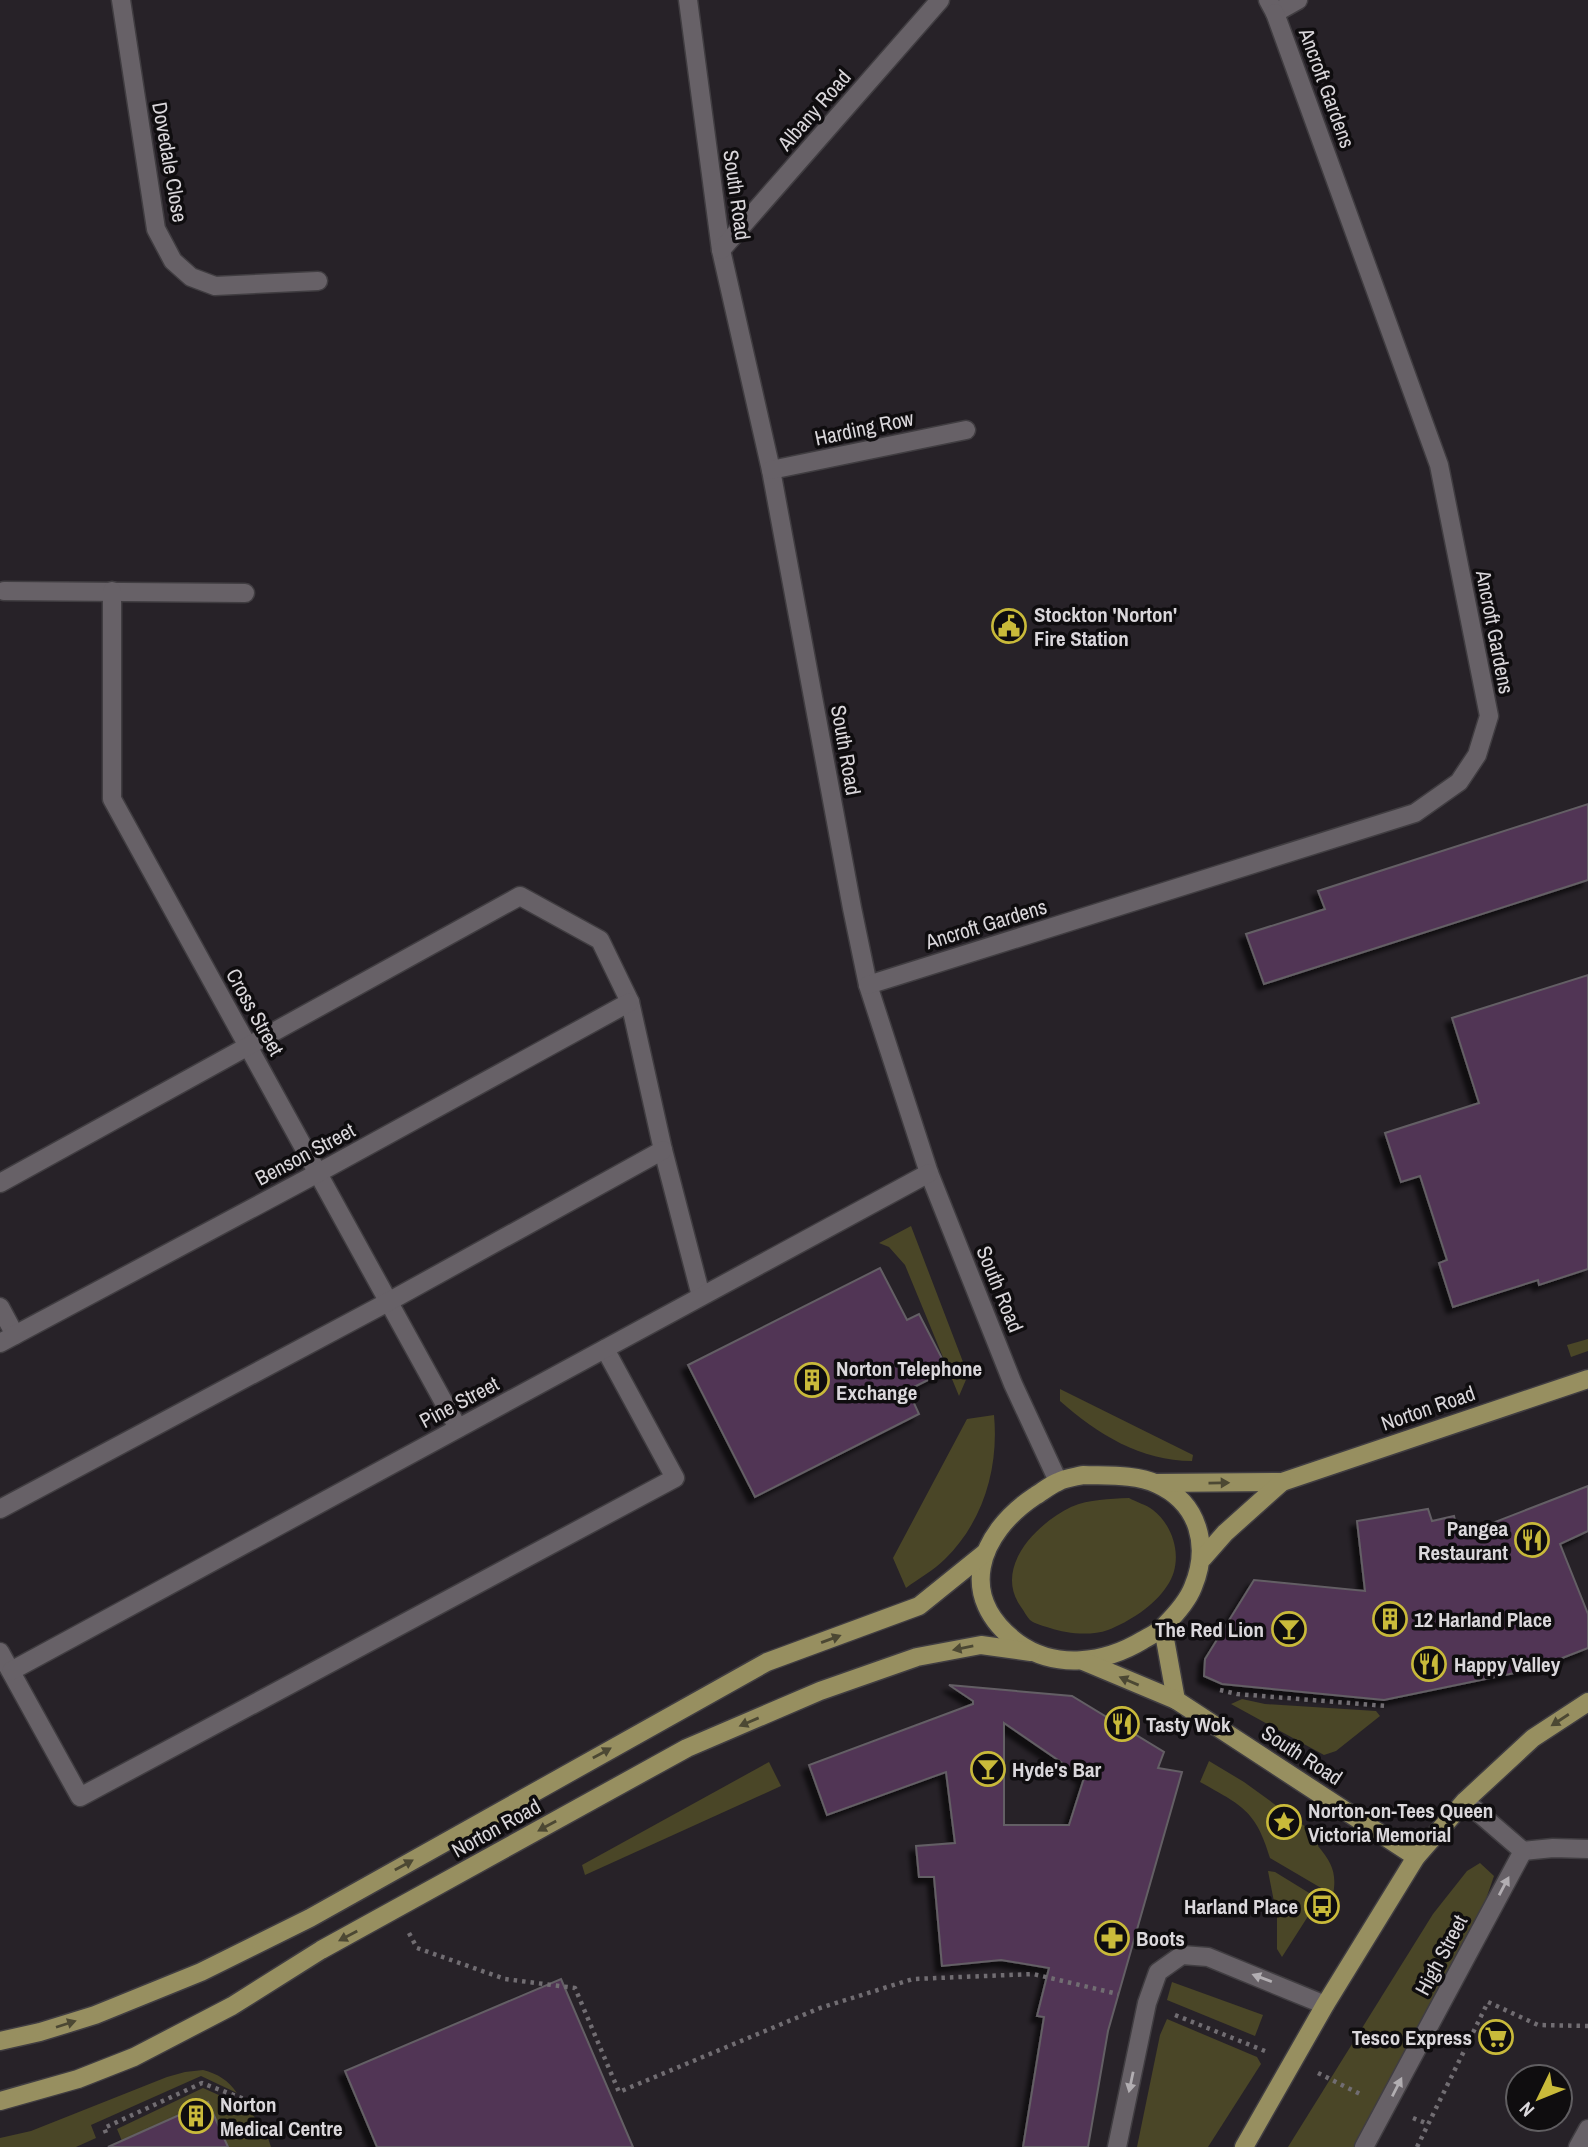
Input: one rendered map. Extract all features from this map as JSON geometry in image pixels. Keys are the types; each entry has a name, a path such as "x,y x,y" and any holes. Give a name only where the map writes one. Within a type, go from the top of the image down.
{"main road":[{"name":"Norton Road","path":"1156,1483 1282,1482 1588,1379"},
{"path":"1083,1475 1120,1476 1156,1483 1182,1501 1198,1524 1202,1558 1193,1589 1164,1628 1126,1650 1083,1661 1061,1661 1031,1652 1002,1631 985,1607 979,1584 986,1552 1000,1527 1023,1504 1058,1481 1083,1475"},
{"name":"Norton Road","path":"1202,1558 1225,1533 1282,1482"},
{"name":"Norton Road","path":"0,2041 95,2015 201,1972 310,1918 767,1662 919,1606 986,1552"},
{"path":"1164,1628 1176,1700"},
{"name":"Norton Road","path":"0,2101 78,2079 134,2057 183,2032 232,2006 321,1950 687,1748 820,1692 917,1657 981,1645 1031,1652"},
{"name":"South Road","path":"1083,1661 1176,1700 1416,1857"},
{"path":"1244,2147 1325,2005 1416,1857 1465,1801 1533,1738 1588,1702"}],"street":[{"name":"Dovedale Close","path":"121,0 156,229 173,261 191,277 215,286 318,281"},
{"name":"South Road","path":"688,0 721,250 771,470 868,985 929,1173 1013,1384 1058,1481"},
{"name":"Ancroft Gardens","path":"868,985 1415,813 1458,782 1477,755 1489,716 1439,465 1271,6 1298,0"},
{"name":"Albany Road","path":"721,250 939,1"},
{"name":"Harding Row","path":"771,470 965,430"},
{"path":"4,591 245,593"},
{"name":"Cross Street","path":"112,591 112,799 458,1428"},
{"path":"0,1182 520,896 600,940 630,1002 663,1150 701,1296"},
{"name":"Benson Street","path":"8,1339 630,1002"},
{"path":"0,1509 388,1302 663,1150"},
{"name":"Pine Street","path":"11,1671 929,1173"},
{"path":"0,1307 8,1339"},
{"path":"0,1652 80,1797 676,1478 605,1349"},
{"path":"1465,1801 1523,1851 1588,1849"},
{"name":"High Street","path":"1364,2147 1523,1851"},
{"path":"1117,2147 1147,2003 1158,1972 1182,1955 1208,1957 1325,2005"},
{"path":"1578,2147 1588,2129"}],"path":[{"path":"1217,1690 1386,1706"},
{"path":"416,1948 505,1979 575,1987 619,2092 820,2008 913,1979 1032,1974 1147,2003 1294,2061 1387,2108 1428,2124"},
{"path":"1417,2147 1488,2002 1538,2025 1588,2026"},
{"path":"106,2133 104,2128 202,2083 247,2100"}],"shaded area":[{"path":"911,1226 968,1375 959,1396 905,1265 889,1247 879,1243"},
{"path":"1588,1339 1588,1351 1571,1357 1567,1345"},
{"path":"1060,1389 1193,1455 1192,1461 1155,1456 1121,1443 1089,1424 1060,1401"},
{"path":"994,1415 994,1455 986,1493 979,1511 945,1559 906,1588 893,1558 967,1419"},
{"path":"1129,1498 1153,1510 1161,1517 1172,1535 1175,1566 1162,1593 1133,1618 1101,1632 1064,1632 1030,1620 1014,1592 1012,1577 1015,1563 1032,1536 1044,1524 1078,1504"},
{"path":"1242,1699 1265,1704 1376,1711 1380,1716 1336,1751 1324,1755 1231,1704"},
{"path":"1209,1761 1244,1782 1321,1838 1318,1846 1334,1874 1333,1895 1270,1858 1253,1819 1236,1803 1200,1782"},
{"path":"769,1762 781,1786 585,1875 582,1865"},
{"path":"1480,1863 1494,1876 1485,1902 1355,2147 1288,2147 1433,1914 1467,1871"},
{"path":"1268,1871 1275,1872 1319,1899 1282,1957 1277,1949 1277,1917"},
{"path":"1172,1982 1263,2015 1255,2036 1167,2000"},
{"path":"1167,2019 1257,2057 1261,2064 1208,2147 1137,2147 1160,2035"},
{"path":"203,2070 222,2078 237,2093 201,2076 91,2125 96,2138 76,2147 0,2147 0,2138 31,2131 167,2077"},
{"path":"203,2088 248,2108 267,2135 271,2147 228,2147 208,2102 122,2141 117,2129"}],"building":[{"path":"1588,804 1588,880 1264,984 1246,934 1325,909 1318,891"},
{"path":"1588,975 1588,1269 1539,1285 1538,1280 1453,1307 1439,1263 1447,1260 1420,1176 1401,1182 1385,1133 1479,1103 1452,1018"},
{"name":"Norton Telephone Exchange","path":"880,1268 907,1320 919,1314 948,1370 908,1390 919,1414 755,1497 688,1365"},
{"path":"1588,1486 1588,1531 1560,1544 1588,1614 1588,1648 1534,1669 1384,1700 1222,1684 1204,1676 1205,1659 1254,1580 1365,1591 1357,1521 1428,1509 1432,1521 1454,1516 1459,1536"},
{"path":"949,1685 1072,1696 1164,1752 1158,1768 1182,1772 1108,2031 1088,2147 1023,2147 1044,2017 1037,2016 1049,1968 1001,1960 942,1966 934,1877 919,1877 916,1846 955,1843 946,1772 827,1815 809,1765 973,1704 973,1701","holes":["1004,1723 1084,1778 1069,1825 1004,1825"]},
{"path":"561,1979 633,2147 377,2147 345,2071"},
{"name":"Norton Medical Centre","path":"208,2102 228,2147 108,2147"}],"place":[{"name":"Stockton 'Norton' Fire Station","path":"1009,626"},
{"name":"Norton Telephone Exchange","path":"812,1380"},
{"name":"Pangea Restaurant","path":"1532,1540"},
{"name":"12 Harland Place","path":"1390,1619"},
{"name":"The Red Lion","path":"1289,1629"},
{"name":"Happy Valley","path":"1429,1664"},
{"name":"Tasty Wok","path":"1122,1724"},
{"name":"Hyde's Bar","path":"988,1769"},
{"name":"Norton-on-Tees Queen Victoria Memorial","path":"1284,1822"},
{"name":"Harland Place","path":"1322,1906"},
{"name":"Boots","path":"1112,1938"},
{"name":"Tesco Express","path":"1496,2037"},
{"name":"Norton Medical Centre","path":"196,2116"}]}
